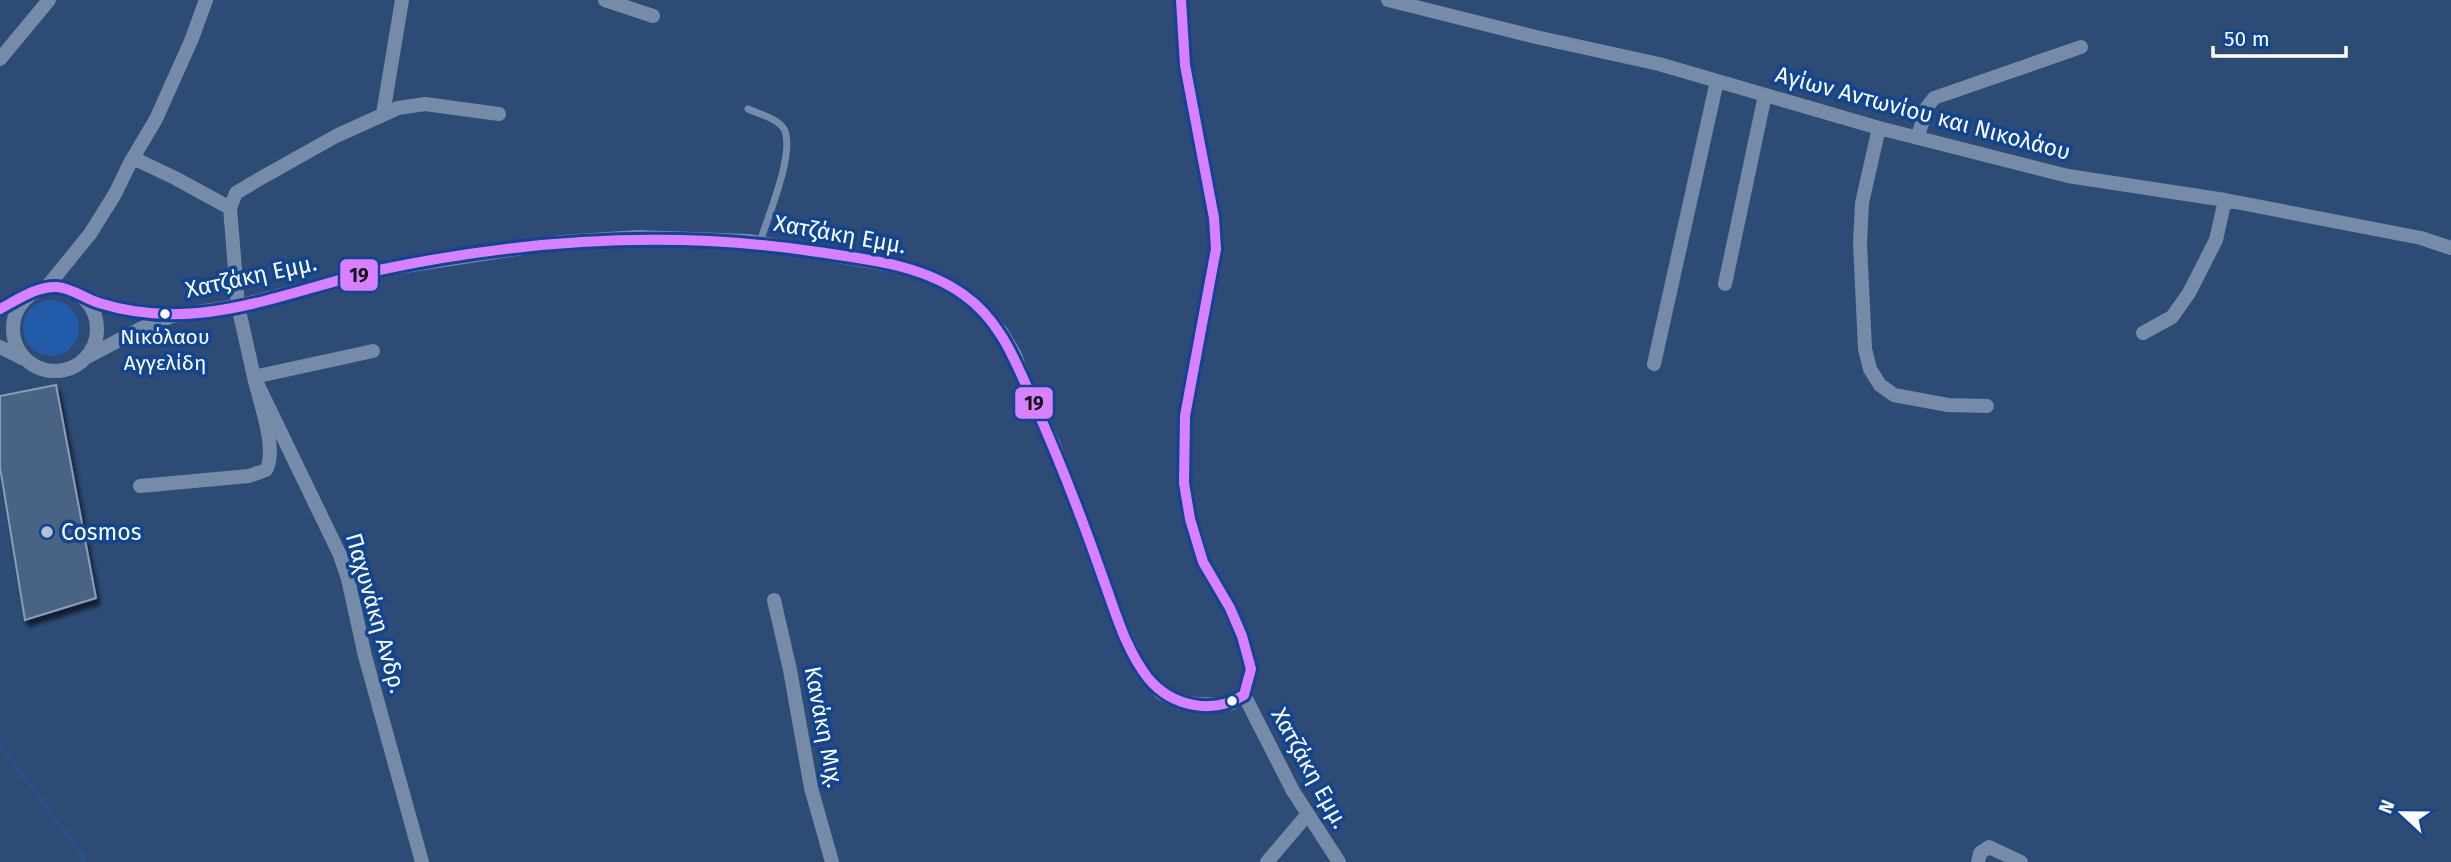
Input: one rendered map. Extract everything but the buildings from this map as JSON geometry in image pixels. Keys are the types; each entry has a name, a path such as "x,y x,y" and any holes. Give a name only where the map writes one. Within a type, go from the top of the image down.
{"street":[{"path":"0,59 48,0"},
{"path":"26,360 15,342 14,322 23,303 40,291 102,217 131,160 156,119 206,0"},
{"path":"383,114 402,0"},
{"path":"605,0 653,16"},
{"name":"Χατζάκη Εμμ.","path":"172,316 239,306 385,269 520,247 638,237 760,242 909,268 942,281 975,303 1002,333 1015,355 1026,387 1053,443 1116,616 1141,670 1161,693 1182,703 1232,703 1244,695 1251,669 1242,636 1230,608 1203,562 1190,519 1184,483 1185,416 1216,249 1214,218 1185,65 1181,0"},
{"name":"Αγίων Αντωνίου και Νικολάου","path":"1388,0 1659,64 1879,128 2068,176 2225,200 2421,238 2451,248"},
{"path":"1918,136 1927,107 1934,98 2081,47"},
{"path":"1654,364 1717,81"},
{"path":"1725,284 1765,95"},
{"path":"131,160 199,190 230,208 236,193 247,186 336,136 398,108 425,104 499,114"},
{"path":"1879,128 1862,203 1860,243 1865,349 1870,369 1880,385 1894,395 1948,405 1987,406"},
{"path":"2143,333 2172,317 2189,293 2216,240 2225,200"},
{"name":"Παχυνάκη Ανδρ.","path":"230,208 239,306 254,377 340,555 422,862"},
{"path":"0,309 40,291 67,289 117,308 172,316"},
{"path":"80,295 93,311 97,324 94,345 87,357"},
{"path":"0,347 44,370 57,371 76,365 135,331 172,316"},
{"path":"140,486 249,476 266,470 271,462 271,445 254,377 373,351"},
{"name":"Κανάκη Μιχ.","path":"774,600 790,670 811,788 832,862"},
{"name":"Χατζάκη Εμμ.","path":"1244,695 1307,814 1339,862"},
{"path":"1267,862 1307,814"},
{"path":"1978,862 1979,853 1989,847 2021,862"}],"lane":[{"path":"748,109 777,122 785,130 786,147 779,184 760,242"}],"shaded area":[{"path":"51,300 62,302 71,308 77,317 77,339 71,348 62,354 51,356 40,354 31,348 25,339 23,328 25,317 31,308 40,302"}],"waterway":[{"path":"0,745 79,851 84,862"}],"transit line":[{"name":"19","path":"0,309 35,291 57,287 123,309 161,314 198,313 269,300 361,274 438,259 601,241 709,241 764,245 856,257 913,270 964,295 977,305 998,330 1021,373 1053,447 1122,631 1140,667 1148,678 1169,696 1193,705 1219,705 1244,695 1251,669 1242,636 1230,608 1203,562 1190,519 1184,483 1185,416 1216,249 1214,218 1185,65 1181,0"}],"place":[{"name":"Νικόλαου Αγγελίδη","path":"165,314"},
{"name":"Cosmos","path":"47,532"}]}
